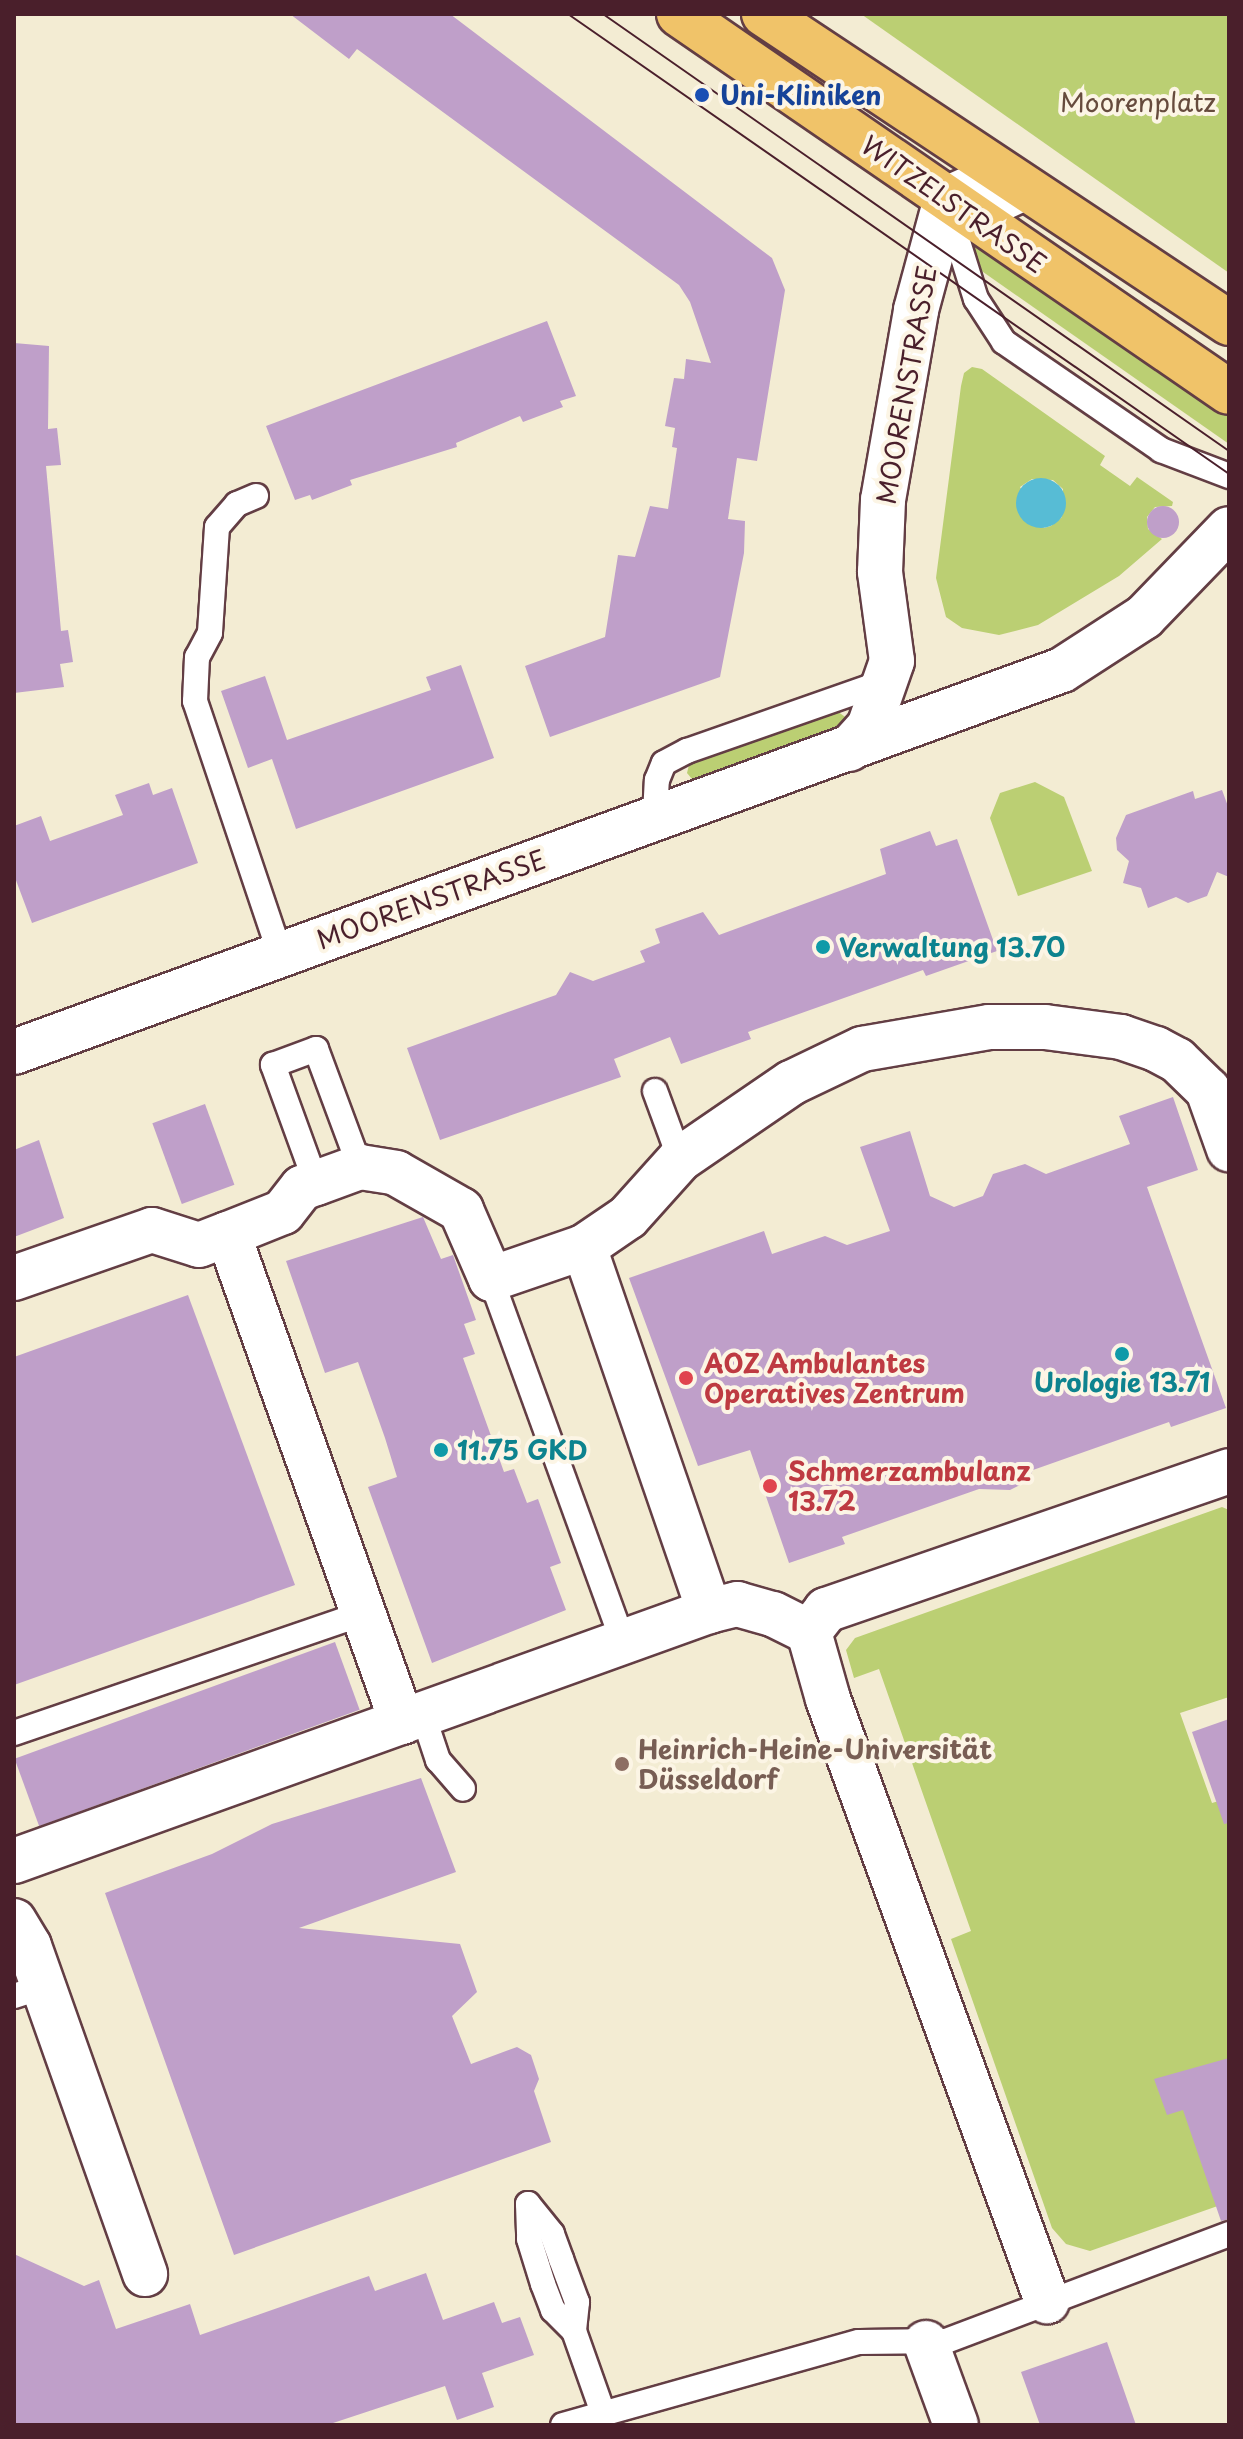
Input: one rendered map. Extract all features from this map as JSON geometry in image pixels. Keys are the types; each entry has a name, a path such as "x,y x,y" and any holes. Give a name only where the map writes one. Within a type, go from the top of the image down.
{"main road":[{"name":"WITZELSTRASSE","path":"679,14 1229,392"},
{"name":"WITZELSTRASSE","path":"764,14 1229,323"}],"street":[{"path":"946,199 973,187 996,201 1024,188"},
{"name":"MOORENSTRASSE","path":"849,749 869,727 892,661 880,572 883,500 916,310 946,199"},
{"name":"MOORENSTRASSE","path":"14,1052 655,815 965,709 1062,670 1124,631 1229,529"},
{"path":"892,661 922,692 965,709"},
{"path":"14,1278 152,1230 199,1245 283,1212 302,1188 360,1167 396,1173 461,1210 491,1279 584,1247 628,1217 680,1159 791,1083 862,1049 899,1039 989,1027 1045,1027 1121,1037 1156,1049 1212,1075 1208,1090 1229,1149"},
{"path":"228,1234 365,1613 412,1717"},
{"path":"584,1247 709,1611"},
{"path":"809,1632 826,1610 1229,1471"},
{"path":"14,1861 709,1611 737,1604 809,1632 1047,2301"},
{"path":"14,1921 29,1991 145,2274"},
{"path":"926,2343 956,2425"}],"lane":[{"path":"946,199 966,277 989,325 1004,342 1161,450 1229,476"},
{"path":"256,496 237,504 217,527 210,633 197,657 195,701 280,953"},
{"path":"655,815 657,780 664,763 687,751 870,687 892,661"},
{"path":"316,1183 273,1065 316,1049 360,1167"},
{"path":"655,1091 680,1159"},
{"path":"491,1279 623,1641"},
{"path":"14,1733 365,1613"},
{"path":"412,1717 438,1760 463,1789"},
{"path":"563,2425 859,2342 926,2343 975,2331 1229,2234"},
{"path":"574,2331 603,2413"}],"green space":[{"name":"Moorenplatz","path":"861,14 1229,14 1229,273"},
{"path":"975,236 1229,410 1229,444 966,260 961,253"},
{"path":"972,367 982,369 1105,456 1100,465 1130,486 1137,477 1173,502 1172,506 1155,507 1147,517 1148,529 1162,539 1119,576 1038,625 999,635 962,628 946,617 936,578 964,373","holes":["1032,479 1053,480 1063,489 1062,517 1044,528 1020,487"]},
{"path":"837,711 848,719 842,726 705,777 692,779 687,773 689,765"},
{"path":"1035,782 1064,797 1092,871 1018,896 990,818 1000,793"},
{"path":"1222,1507 1229,1510 1229,1697 1180,1713 1212,1803 1229,1798 1229,2202 1090,2251 1066,2244 1052,2228 951,1939 971,1931 879,1669 854,1678 846,1650 855,1638"}],"water":[{"path":"1031,479 1051,479 1065,493 1065,513 1051,527 1031,527 1017,513 1017,493"}],"building":[{"path":"290,14 450,14 772,258 785,290 757,461 737,458 728,519 745,521 744,553 720,677 550,737 525,666 605,637 618,555 635,557 650,506 668,509 677,448 672,447 675,428 665,426 674,378 684,379 686,359 711,363 690,302 679,285 357,49 349,59"},
{"path":"547,321 576,396 560,401 563,407 523,422 520,416 456,443 457,447 350,480 352,485 312,500 310,495 295,500 266,426"},
{"path":"14,343 49,346 48,429 57,428 61,465 46,466 61,631 68,630 73,662 60,664 64,687 14,693"},
{"path":"1163,506 1175,510 1179,522 1175,534 1163,538 1151,534 1147,522 1151,510"},
{"path":"461,665 494,758 296,829 272,759 248,768 221,691 265,676 287,740 431,690 426,677"},
{"path":"149,783 153,795 172,788 198,863 32,923 14,875 14,826 41,816 50,841 123,815 115,795"},
{"path":"1222,790 1229,809 1229,877 1217,872 1207,896 1188,903 1176,897 1148,908 1141,888 1123,883 1129,861 1117,850 1116,838 1126,815 1193,791 1195,799"},
{"name":"Verwaltung 13.70","path":"930,831 936,846 957,839 997,951 926,976 923,970 748,1032 751,1039 681,1064 670,1037 614,1059 621,1077 440,1140 407,1048 556,995 570,972 593,981 645,962 640,951 660,943 655,929 703,912 719,935 886,874 880,849"},
{"path":"1173,1097 1198,1170 1147,1187 1226,1408 1171,1427 1169,1422 1033,1470 1028,1481 1010,1490 979,1489 842,1537 845,1544 789,1563 750,1450 698,1466 629,1278 764,1231 772,1254 825,1236 847,1245 890,1231 860,1147 910,1131 930,1196 954,1207 983,1196 993,1174 1025,1164 1046,1174 1130,1144 1119,1116"},
{"path":"205,1104 234,1185 182,1204 152,1123"},
{"path":"39,1140 64,1218 14,1237 14,1150"},
{"name":"11.75 GKD","path":"423,1217 441,1259 453,1255 476,1320 464,1324 475,1354 463,1358 504,1472 514,1469 527,1503 538,1499 561,1563 550,1567 566,1610 432,1663 368,1487 397,1477 358,1362 325,1373 286,1261"},
{"path":"188,1295 295,1585 14,1685 14,1357"},
{"path":"335,1642 360,1710 39,1826 15,1759"},
{"path":"1229,1719 1229,1823 1224,1824 1192,1732"},
{"path":"421,1778 456,1872 299,1928 460,1944 477,1992 452,2016 471,2064 517,2047 531,2055 539,2079 534,2091 551,2142 234,2255 105,1893 212,1854 272,1824"},
{"path":"1229,2058 1229,2219 1221,2221 1183,2110 1167,2115 1154,2079"},
{"path":"14,2254 84,2286 99,2280 116,2329 190,2304 200,2335 369,2276 375,2291 426,2273 443,2320 494,2302 502,2323 520,2317 534,2355 482,2373 494,2407 457,2420 445,2386 327,2425 14,2425"},
{"path":"1107,2342 1136,2425 1040,2425 1021,2372"}],"tram line":[{"path":"568,14 1229,474"},
{"path":"603,14 1229,451"}],"place":[{"name":"Uni-Kliniken","path":"702,95"},
{"name":"Verwaltung 13.70","path":"823,947"},
{"name":"Urologie 13.71","path":"1122,1354"},
{"name":"AOZ Ambulantes Operatives Zentrum","path":"686,1378"},
{"name":"11.75 GKD","path":"441,1450"},
{"name":"Schmerzambulanz 13.72","path":"770,1486"},
{"name":"Heinrich-Heine-Universität Düsseldorf","path":"622,1764"}]}
